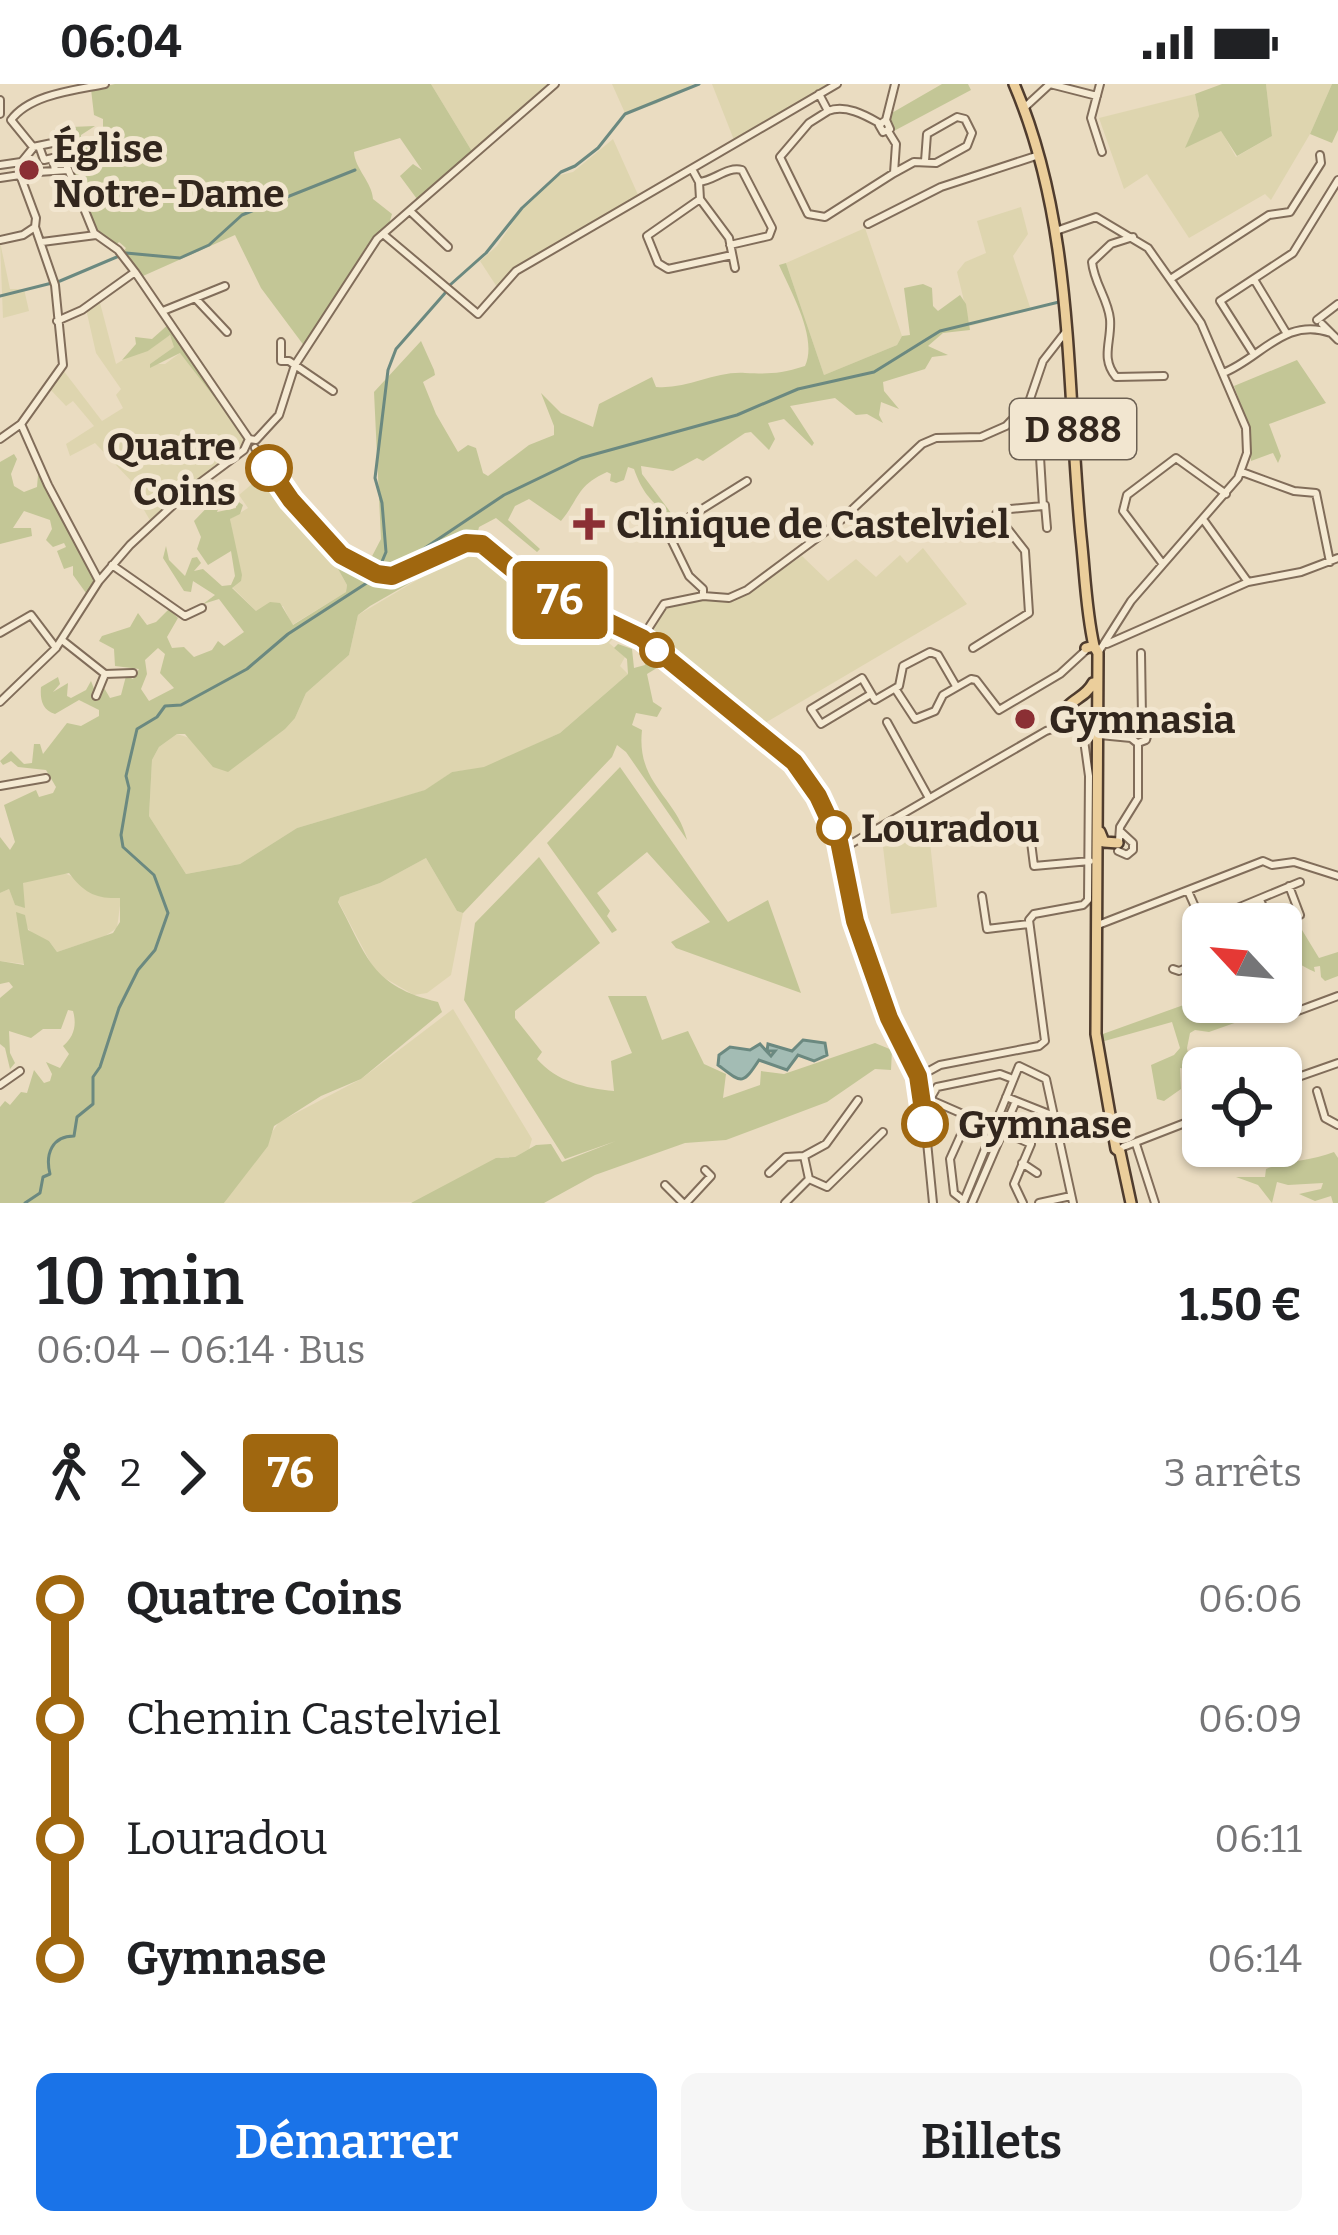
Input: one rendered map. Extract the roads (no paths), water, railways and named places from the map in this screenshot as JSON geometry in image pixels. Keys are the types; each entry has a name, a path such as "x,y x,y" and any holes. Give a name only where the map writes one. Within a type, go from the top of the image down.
{"main road":[{"name":"D 888","path":"1015,84 1025,103 1056,231 1095,678 1096,1041 1120,1148"},
{"path":"1064,723 1068,703 1087,693 1095,678"},
{"path":"1064,723 1068,706 1079,701 1090,706 1097,721"},
{"path":"1097,784 1100,836 1107,844 1120,841"},
{"path":"1097,885 1103,852 1120,841"},
{"name":"D 888","path":"1093,861 1096,952"},
{"path":"1120,1148 1130,1201"}],"street":[{"path":"11,120 20,109 46,98 105,84"},
{"path":"0,702 56,648 112,565 185,494 252,443 281,411 295,365 383,234 555,84"},
{"path":"383,234 478,314 516,271 837,84"},
{"path":"894,173 896,144 888,131 880,130 895,84"},
{"path":"1025,103 1050,84 1085,92 1088,87 1099,89 1091,124 1102,152"},
{"path":"819,94 828,110"},
{"path":"0,100 0,115 68,170 96,235 135,272 284,491 336,550 377,574 392,576 460,545 478,542 543,592 642,638 794,762 818,796 842,849 862,940 889,1018 918,1077 932,1203"},
{"path":"883,122 835,107 809,123 780,157 808,214 825,217 914,162 936,163 967,146 971,133 965,118 957,117 927,134 925,161"},
{"path":"0,165 21,162 36,147 56,141 55,171"},
{"path":"868,224 941,187 1039,155"},
{"path":"1172,278 1269,215 1290,212 1321,163 1320,155"},
{"path":"53,157 41,172 68,170"},
{"path":"0,439 21,424 63,368 54,282 20,175 21,162"},
{"path":"699,182 735,168 742,170 772,228 769,236 730,245"},
{"path":"692,169 700,199 730,245 735,268"},
{"path":"0,178 20,175"},
{"path":"1212,307 1293,253 1338,180"},
{"path":"700,199 647,236 658,263 668,269 732,255"},
{"path":"410,211 448,247"},
{"path":"1056,231 1094,217 1148,248 1201,323 1246,428 1242,472 1121,613 1107,644"},
{"path":"0,240 35,227"},
{"path":"1115,243 1121,230"},
{"path":"42,242 96,235"},
{"path":"1133,237 1095,256 1092,265 1109,314 1106,351 1116,377 1164,376"},
{"path":"57,321 82,310 135,272"},
{"path":"1254,280 1287,334"},
{"path":"163,311 226,286"},
{"path":"196,298 227,332"},
{"path":"1220,301 1253,353"},
{"path":"1223,373 1268,341 1317,324 1338,304"},
{"path":"1317,324 1338,340"},
{"path":"642,638 660,606 703,596 729,598 760,583 841,520 926,441 982,437 1012,422 1029,402 1049,351 1065,339"},
{"path":"281,342 279,358 332,391"},
{"path":"1012,422 1040,457 1047,528"},
{"path":"21,424 99,581"},
{"path":"1163,564 1123,512 1125,497 1176,458 1226,494"},
{"path":"896,690 915,719 935,711 943,695 956,686 976,680 999,710 1107,644 1248,582 1334,560 1316,493 1294,491 1242,472"},
{"path":"703,596 667,531 746,482"},
{"path":"973,648 1029,613 1025,551 996,512 1038,509 1045,501"},
{"path":"1204,520 1248,582"},
{"path":"112,565 182,614 202,608"},
{"path":"0,633 31,616 56,648"},
{"path":"62,640 105,674 133,673"},
{"path":"871,694 820,724 811,709 862,678 871,694 874,700 896,690 901,669 930,652 938,655 956,686"},
{"path":"1120,841 1138,798 1141,653"},
{"path":"97,696 105,674"},
{"path":"842,849 1064,723 1083,733 1136,735 1145,727 1141,701"},
{"path":"887,722 929,798"},
{"path":"918,1077 940,1065 1043,1043 1040,984 1029,924 1034,914 1087,902 1093,861 1083,733"},
{"path":"0,786 46,778"},
{"path":"1030,834 1034,866 1093,861"},
{"path":"1098,925 1263,861 1271,865 1294,862 1338,876"},
{"path":"1248,903 1300,882"},
{"path":"1289,886 1295,903"},
{"path":"1188,891 1193,903"},
{"path":"982,896 987,929 1029,924"},
{"path":"1260,898 1262,903"},
{"path":"1173,969 1182,970"},
{"path":"1302,1009 1338,996"},
{"path":"1302,1076 1338,1063"},
{"path":"1000,1130 1006,1097 1019,1066 1046,1077 1073,1199 1039,1203"},
{"path":"0,1085 20,1071"},
{"path":"922,1097 938,1088 1000,1074 1014,1079"},
{"path":"1317,1091 1325,1118 1338,1125"},
{"path":"922,1097 1031,1144 1014,1184 1023,1203"},
{"path":"1006,1097 1054,1116"},
{"path":"769,1173 786,1157 804,1156 826,1144 858,1100"},
{"path":"968,1117 950,1162 954,1193 967,1202 1016,1101"},
{"path":"1120,1148 1182,1125"},
{"path":"809,1179 827,1187 884,1132"},
{"path":"1136,1144 1155,1203"},
{"path":"804,1156 809,1179"},
{"path":"1022,1163 1037,1173"},
{"path":"665,1185 681,1202 711,1176 705,1170"},
{"path":"785,1203 809,1179"}],"water":[{"path":"803,1040 825,1043 827,1055 814,1061 798,1055 787,1070 759,1060 741,1079 718,1065 719,1055 730,1047 750,1050 760,1044 771,1056 775,1051 767,1051 768,1044 792,1051"}],"waterway":[{"path":"450,285 486,253 522,208 561,172 598,148 625,114 699,84"},
{"path":"0,296 60,281 126,253 180,258 209,245 242,215 355,170"},
{"path":"378,571 386,552 375,478 388,370 396,349 446,292"},
{"path":"381,564 398,564 504,495 581,458 737,415 798,389 874,372 940,331 1059,302"},
{"path":"25,1203 40,1193 43,1177 50,1174 52,1147 74,1136 77,1117 93,1104 93,1077 119,1008 138,970 155,950 168,913 154,875 123,847 126,776 137,729 165,706 181,705 247,669 288,634 376,577"}],"place":[{"name":"Église Notre-Dame","path":"29,170"},
{"name":"Quatre Coins","path":"269,468"},
{"name":"Clinique de Castelviel","path":"589,524"},
{"name":"Gymnasia","path":"1025,719"},
{"name":"Louradou","path":"834,828"},
{"name":"Gymnase","path":"925,1124"}]}
